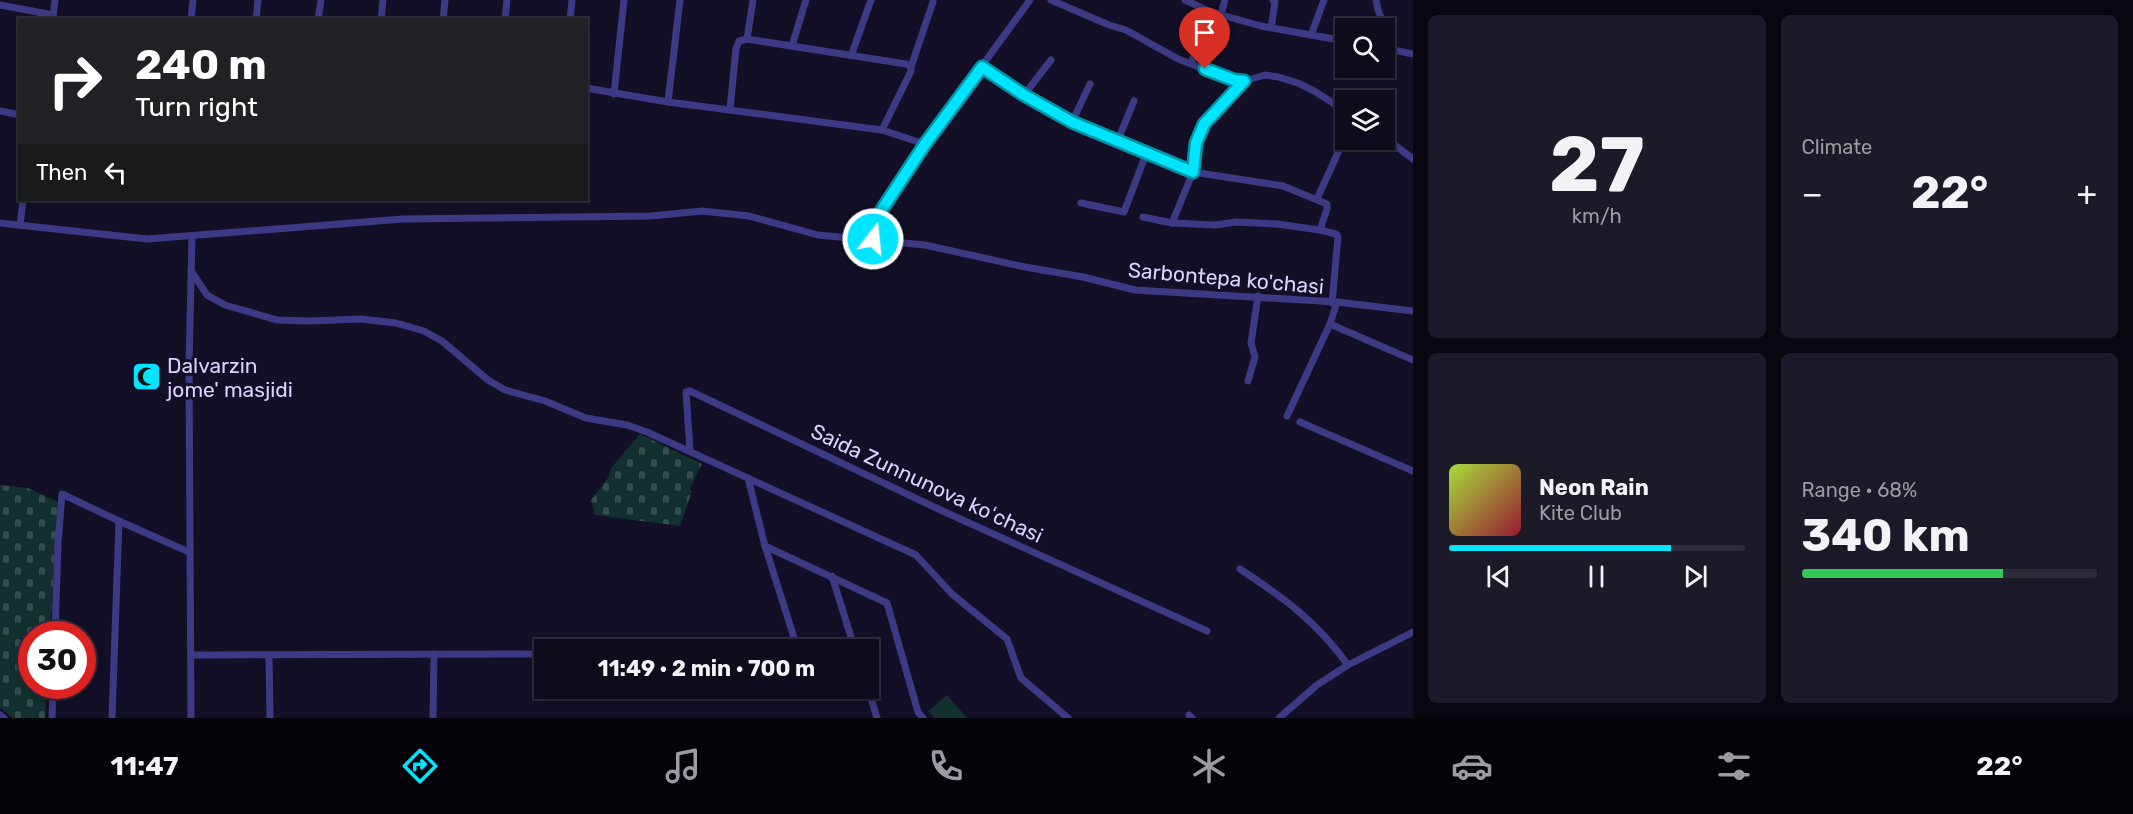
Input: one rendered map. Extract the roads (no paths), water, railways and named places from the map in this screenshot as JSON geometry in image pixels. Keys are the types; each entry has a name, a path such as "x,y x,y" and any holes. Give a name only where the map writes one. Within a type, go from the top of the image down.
{"street":[{"path":"0,5 53,17 55,0"},
{"path":"191,18 193,0"},
{"path":"256,18 258,0"},
{"path":"318,18 321,0"},
{"path":"381,18 383,0"},
{"path":"443,18 445,0"},
{"path":"505,18 507,0"},
{"path":"570,18 572,0"},
{"path":"614,94 624,0"},
{"path":"668,102 680,0"},
{"path":"747,39 753,0"},
{"path":"792,46 806,0"},
{"path":"851,56 871,0"},
{"path":"0,223 147,239 403,219 651,216 702,211 749,216 818,235 873,239 877,217 925,144 1030,0"},
{"path":"1051,0 1101,22 1126,30 1160,51 1234,80 1244,81 1265,75 1298,83 1335,105"},
{"path":"1185,0 1211,12 1271,28 1335,39"},
{"path":"1221,14 1225,0"},
{"path":"1271,28 1275,2 1273,0"},
{"path":"1311,35 1324,0"},
{"path":"1376,0 1381,18"},
{"path":"882,130 911,71 933,2"},
{"path":"1191,63 1211,12"},
{"path":"730,109 736,49 739,41 747,39 906,64 911,67"},
{"path":"1395,50 1413,54"},
{"path":"1024,95 1051,60"},
{"path":"982,67 1024,95 1072,122 1146,154 1193,172 1283,186 1317,199 1327,204 1320,230"},
{"path":"1172,223 1193,172 1196,143 1204,124 1244,81"},
{"path":"1072,122 1090,84"},
{"path":"588,88 668,102 882,130 925,144"},
{"path":"1117,142 1134,101"},
{"path":"0,111 18,115"},
{"path":"1395,145 1413,159"},
{"path":"1317,199 1339,150"},
{"path":"1081,203 1124,212 1146,154"},
{"path":"20,225 23,201"},
{"path":"1143,217 1172,223 1215,225 1236,222 1320,230 1336,234 1338,237 1334,303 1330,324 1287,416"},
{"path":"191,718 189,366 192,236"},
{"name":"Sarbontepa ko'chasi","path":"873,239 973,254 1135,290 1258,296 1413,311"},
{"path":"191,271 207,295 225,305 277,320 361,319 396,323 424,331 442,341 488,380 505,390 545,401 586,418 627,425 690,451 916,555 952,594 1007,639 1021,678 1068,718"},
{"path":"1248,381 1256,357 1251,343 1258,296"},
{"path":"1330,324 1413,360"},
{"name":"Saida Zunnunova koʻchasi","path":"690,451 686,392 690,391 934,507 1207,631"},
{"path":"1300,422 1413,471"},
{"path":"748,478 765,546 795,639"},
{"path":"55,621 62,494 189,552"},
{"path":"112,718 119,521"},
{"path":"765,546 887,603 918,712 923,718"},
{"path":"1240,569 1287,599 1330,641 1348,665"},
{"path":"832,576 852,639"},
{"path":"1279,718 1317,685 1348,665 1413,632"},
{"path":"433,718 434,654"},
{"path":"192,655 534,654"},
{"path":"269,655 270,718"},
{"path":"52,718 53,699"},
{"path":"872,699 878,718"},
{"path":"912,718 918,712"},
{"path":"0,715 4,718"}],"place":[{"name":"Dalvarzin jome' masjidi","path":"146,377"}]}
